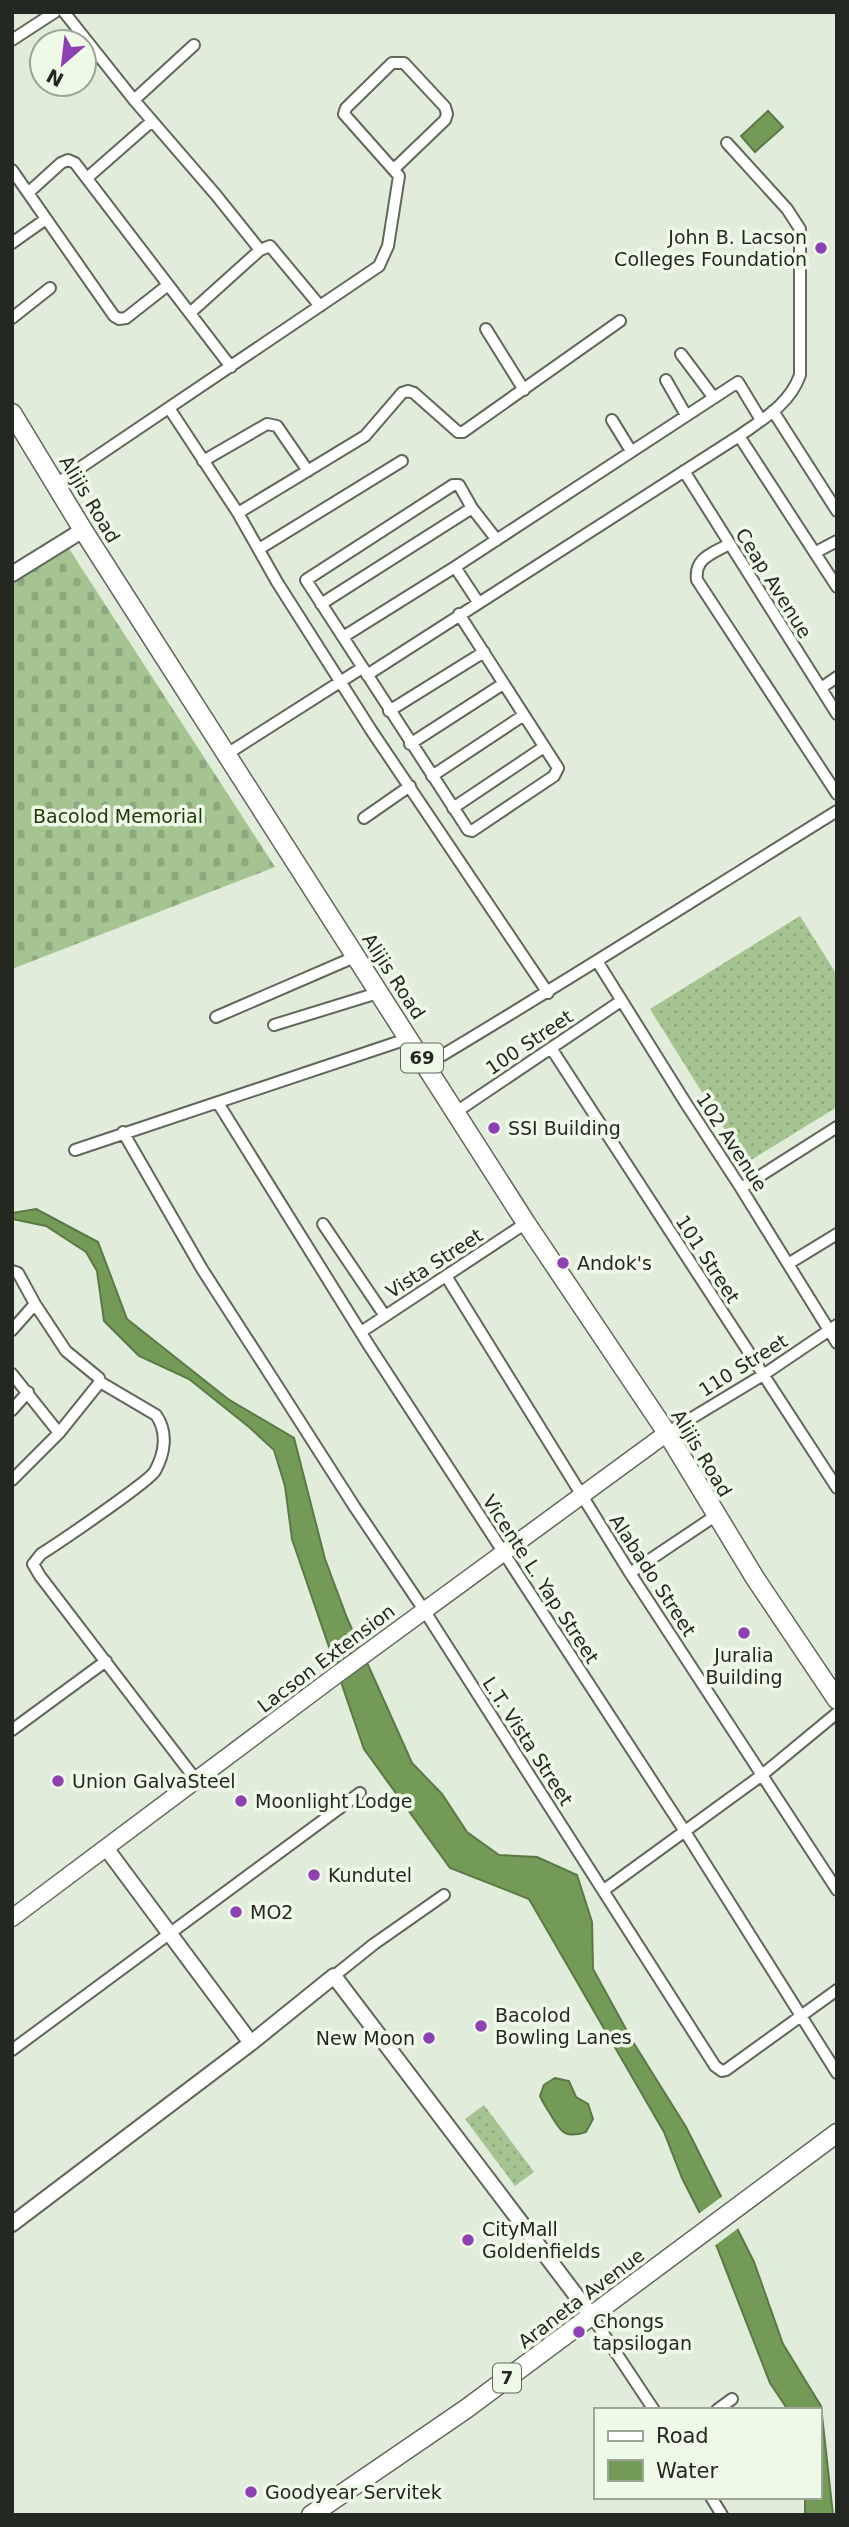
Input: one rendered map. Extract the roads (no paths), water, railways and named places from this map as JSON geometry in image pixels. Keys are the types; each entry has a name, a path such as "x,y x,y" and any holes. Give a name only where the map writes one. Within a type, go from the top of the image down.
{"main road":[{"name":"Alijis Road","path":"12,413 83,530 381,992 526,1223 667,1433 715,1516 837,1700"},
{"name":"Lacson Extension","path":"12,1918 424,1610 667,1433"},
{"name":"Araneta Avenue","path":"311,2515 466,2409 837,2133"}],"street":[{"path":"12,40 55,12"},
{"path":"64,12 260,250"},
{"path":"134,100 194,45"},
{"path":"56,484 379,266 388,246 399,176 344,114 346,108 398,61 404,63 445,107 447,114 445,120 394,169"},
{"path":"87,178 152,121"},
{"path":"227,754 341,681 365,671 459,614 684,471 761,420 795,390 800,375 800,229 787,209 727,143"},
{"path":"28,192 61,163 68,160 75,163 231,367"},
{"path":"12,170 114,316 119,319 126,318 168,285"},
{"path":"12,243 46,219"},
{"path":"190,313 260,250 270,246 320,306"},
{"path":"12,318 50,289"},
{"path":"238,513 365,436 402,393 414,393 458,432 470,429 620,321"},
{"path":"486,329 524,390"},
{"path":"681,354 713,398"},
{"path":"666,380 686,415"},
{"path":"343,637 738,382 761,420"},
{"path":"169,408 238,513 371,730 548,993"},
{"path":"773,411 837,511"},
{"path":"612,420 631,451"},
{"path":"203,461 267,424 272,424 277,426 308,471"},
{"path":"738,436 837,587"},
{"path":"259,549 402,461"},
{"name":"Ceap Avenue","path":"684,471 837,713"},
{"path":"459,614 558,768 554,776 472,831 468,830 410,744 306,580 453,485 462,488 472,508 497,540"},
{"path":"321,604 472,508"},
{"path":"12,573 83,530"},
{"path":"816,552 837,541"},
{"path":"729,544 698,564 695,570 697,580 837,794"},
{"path":"455,567 478,602"},
{"path":"389,711 484,652"},
{"path":"821,688 837,677"},
{"path":"410,744 503,684"},
{"path":"432,776 524,715"},
{"path":"453,808 544,747"},
{"path":"364,818 410,786"},
{"path":"426,1065 548,993 837,811"},
{"path":"216,1017 357,956"},
{"name":"102 Avenue","path":"597,961 788,1264 832,1328 837,1343"},
{"path":"274,1025 381,992"},
{"name":"100 Street","path":"456,1112 621,1002"},
{"path":"75,1150 410,1038"},
{"name":"101 Street","path":"551,1048 837,1488"},
{"name":"Vicente L. Yap Street","path":"218,1103 361,1332 684,1830 837,2073"},
{"path":"741,1188 837,1127"},
{"name":"L.T. Vista Street","path":"123,1132 202,1269 604,1890 642,1955 719,2069 726,2070 802,2015"},
{"name":"Vista Street","path":"361,1332 526,1223"},
{"path":"323,1224 385,1316"},
{"path":"788,1264 837,1234"},
{"path":"12,1271 19,1273 35,1304 66,1351 99,1378 100,1382 156,1415 160,1421 165,1443 155,1473 41,1554 33,1564 196,1780"},
{"name":"Alabado Street","path":"446,1276 630,1573 837,1889"},
{"path":"12,1330 35,1304"},
{"name":"110 Street","path":"667,1433 763,1375 832,1328"},
{"path":"12,1374 59,1433"},
{"path":"12,1480 59,1433 100,1382"},
{"path":"12,1410 28,1392"},
{"path":"630,1573 715,1516"},
{"path":"12,1730 106,1661"},
{"path":"604,1890 762,1775 837,1713"},
{"path":"12,2050 360,1793"},
{"path":"106,1848 251,2043"},
{"path":"12,2224 251,2043 374,1944 444,1895"},
{"path":"334,1976 591,2315 653,2408"},
{"path":"802,2015 837,1990"},
{"path":"720,2408 732,2399"},
{"path":"712,2499 722,2515"}],"water":[{"path":"768,111 783,127 755,152 741,136"},
{"path":"36,1209 98,1242 127,1319 228,1399 294,1438 325,1559 347,1618 412,1763 442,1794 467,1832 499,1855 537,1857 577,1875 592,1922 593,1969 633,2042 686,2127 754,2262 783,2344 821,2406 833,2515 805,2515 805,2499 821,2499 821,2408 787,2408 770,2383 717,2247 682,2178 664,2132 529,1899 450,1868 364,1749 292,1539 285,1486 274,1450 189,1379 139,1356 104,1321 97,1271 86,1252 46,1226 12,1219 12,1213"},
{"path":"555,2078 569,2081 576,2097 588,2104 593,2119 586,2132 567,2134 543,2103 540,2096 544,2085"}],"place":[{"name":"John B. Lacson Colleges Foundation","path":"821,248"},
{"name":"SSI Building","path":"494,1128"},
{"name":"Andok's","path":"563,1263"},
{"name":"Juralia Building","path":"744,1633"},
{"name":"Union GalvaSteel","path":"58,1781"},
{"name":"Moonlight Lodge","path":"241,1801"},
{"name":"Kundutel","path":"314,1875"},
{"name":"MO2","path":"236,1912"},
{"name":"Bacolod Bowling Lanes","path":"481,2026"},
{"name":"New Moon","path":"429,2038"},
{"name":"CityMall Goldenfields","path":"468,2240"},
{"name":"Chongs tapsilogan","path":"579,2332"},
{"name":"Goodyear Servitek","path":"251,2492"}],"park label":[{"name":"Bacolod Memorial","path":"118,816"}]}
